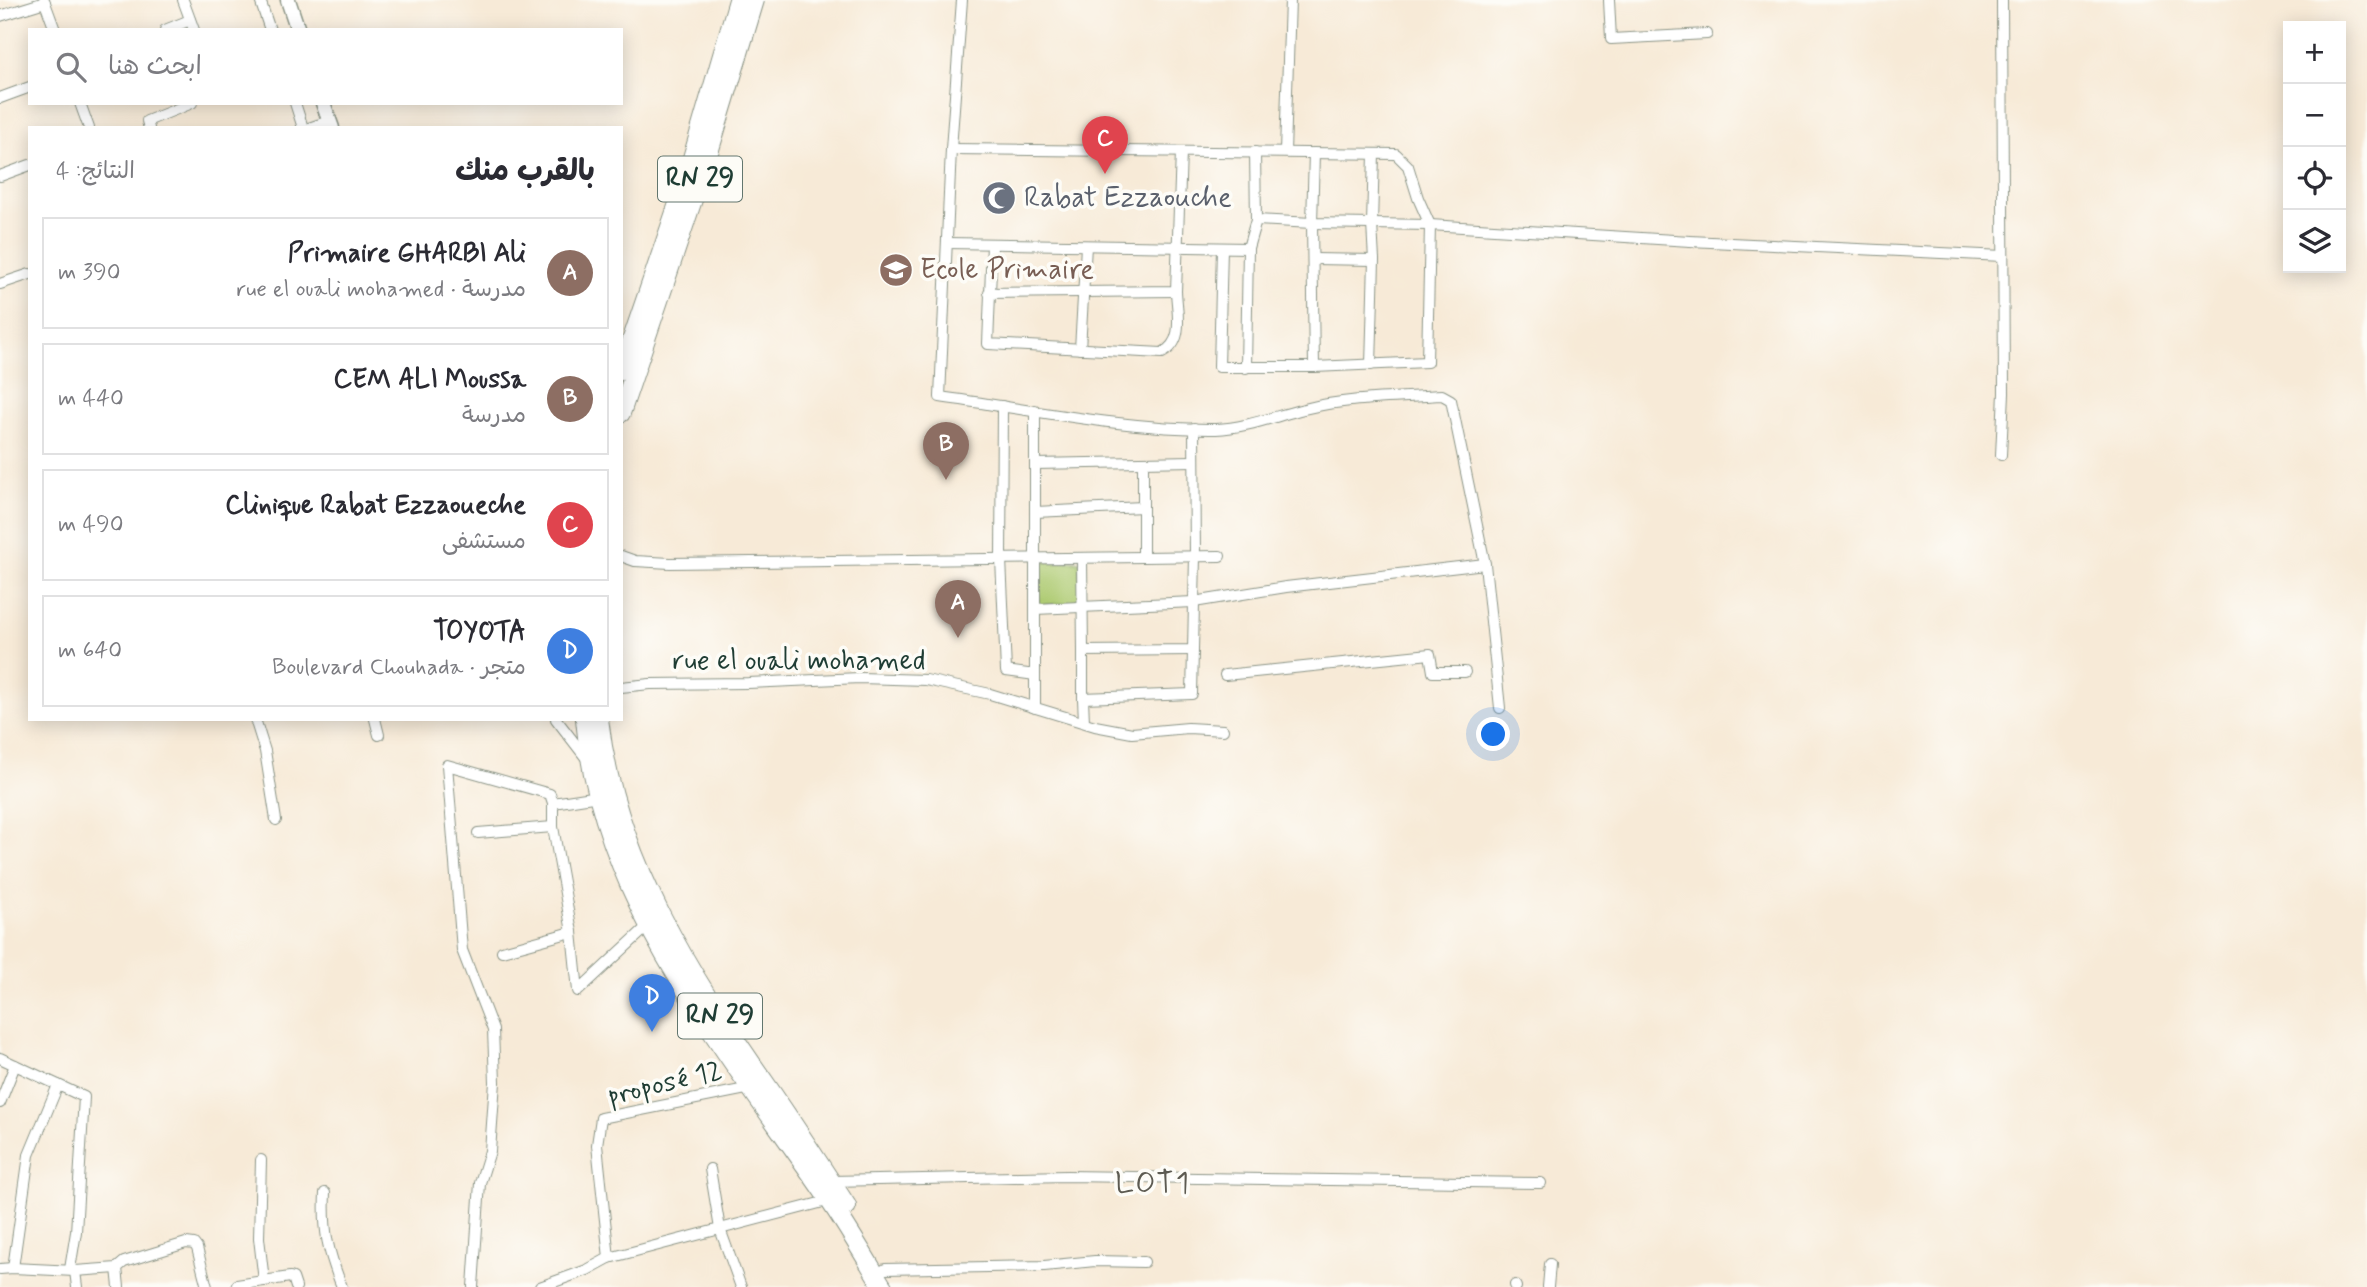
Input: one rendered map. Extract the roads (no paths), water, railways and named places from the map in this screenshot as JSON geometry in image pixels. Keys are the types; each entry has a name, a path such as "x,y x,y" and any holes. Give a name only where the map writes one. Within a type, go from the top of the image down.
{"highway":[{"name":"RN 29","path":"623,364 683,189 738,0"},
{"name":"RN 29","path":"623,407 710,149 755,0"},
{"name":"RN 29","path":"585,721 599,796 616,852 649,925 703,1016 751,1088 834,1193"},
{"name":"RN 29","path":"599,721 612,794 660,916 689,968 834,1193 884,1278 896,1287"}],"main road":[{"path":"288,0 297,28"},
{"path":"324,105 330,124"}],"street":[{"path":"183,0 192,25"},
{"path":"260,0 269,28"},
{"path":"962,0 951,149 940,397 1132,424 1218,429 1343,403 1442,395 1451,400 1485,564 1500,708"},
{"path":"1285,152 1290,0"},
{"path":"1609,0 1611,39 1707,34"},
{"path":"2001,456 2004,257 2002,0"},
{"path":"0,16 45,1 54,28"},
{"path":"0,98 28,87"},
{"path":"81,105 88,126"},
{"path":"148,126 147,121 187,105"},
{"path":"296,105 302,126"},
{"path":"951,149 1396,154 1408,166 1430,225 1427,362 1246,369 1219,367 1222,248"},
{"path":"992,244 988,344 1161,353 1171,348 1177,339 1181,152"},
{"path":"1246,369 1248,248 1256,220 1255,152"},
{"path":"1314,153 1314,367"},
{"path":"1371,365 1374,154"},
{"path":"0,176 28,167"},
{"path":"1256,220 1430,225 2004,257"},
{"path":"947,243 1248,248"},
{"path":"1080,349 1086,246"},
{"path":"1314,259 1374,260"},
{"path":"0,284 28,275"},
{"path":"989,293 1176,291"},
{"path":"1002,405 1001,559 1006,671 1035,675"},
{"path":"1035,410 1035,708"},
{"path":"1083,698 1192,694 1194,428"},
{"path":"1035,464 1194,461"},
{"path":"1143,462 1143,557"},
{"path":"1035,512 1143,508"},
{"path":"623,557 654,563 1220,556"},
{"path":"1082,558 1084,722"},
{"path":"1035,609 1194,602 1286,587 1485,564"},
{"path":"1083,650 1193,650"},
{"path":"1224,675 1430,654 1433,673 1465,672"},
{"name":"rue el ouali mohamed","path":"623,687 860,678 926,680 990,694 1084,722 1132,733 1188,728 1223,730"},
{"path":"256,721 265,751 276,820"},
{"path":"376,721 379,735"},
{"path":"558,721 593,768"},
{"path":"473,1287 480,1183 490,1151 495,1082 493,1030 462,950 447,765 550,794 553,803 553,827 572,932 578,991 649,925"},
{"path":"553,803 599,796"},
{"path":"478,833 553,827"},
{"path":"502,951 572,932"},
{"path":"0,1058 84,1097 72,1270 76,1287"},
{"path":"0,1103 15,1065"},
{"path":"13,1268 29,1155 58,1085"},
{"name":"proposé 12","path":"609,1258 597,1145 601,1118 751,1088"},
{"path":"261,1160 259,1238 264,1281"},
{"path":"710,1169 720,1229 741,1287"},
{"path":"540,1287 587,1270 609,1258 720,1229 834,1193 1067,1176 1541,1183"},
{"path":"325,1193 326,1243 342,1287"},
{"path":"0,1269 117,1268 124,1262 191,1242 197,1248 207,1287"},
{"path":"884,1278 1095,1261 1144,1262"},
{"path":"1548,1287 1550,1264"},
{"path":"117,1268 119,1287"},
{"path":"237,1285 290,1276 296,1287"}],"place":[{"name":"Clinique Rabat Ezzaoueche","path":"1105,174"},
{"name":"Rabat Ezzaouche","path":"999,198"},
{"name":"Ecole Primaire","path":"896,270"},
{"name":"CEM ALI Moussa","path":"946,480"},
{"name":"Primaire GHARBI Ali","path":"958,638"},
{"name":"TOYOTA","path":"652,1032"}],"district":[{"name":"LOT1","path":"1153,1183"}]}
